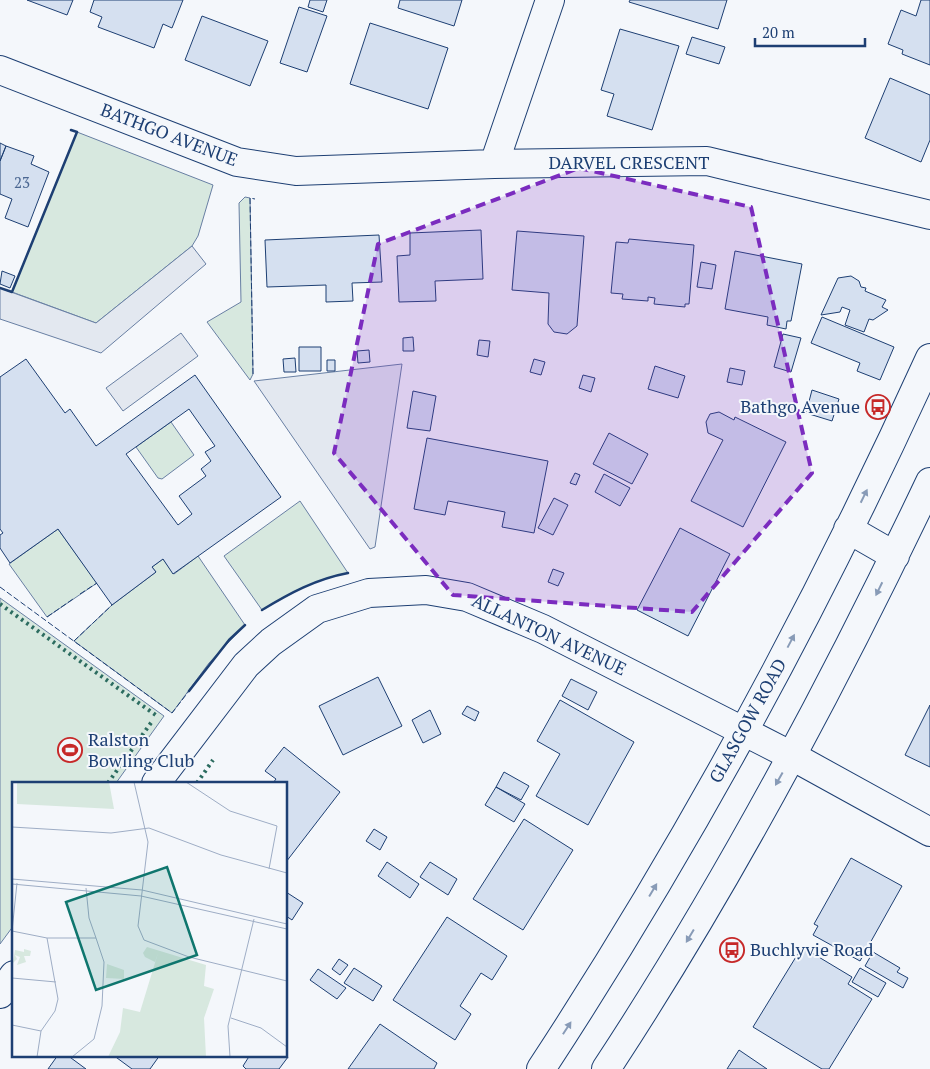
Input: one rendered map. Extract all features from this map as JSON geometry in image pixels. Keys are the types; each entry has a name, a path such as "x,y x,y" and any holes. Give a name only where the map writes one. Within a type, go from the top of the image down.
{"street":[{"path":"494,164 550,0"},
{"name":"BATHGO AVENUE","path":"0,70 237,162 296,171 494,164"},
{"name":"DARVEL CRESCENT","path":"494,164 708,160 930,216"},
{"name":"GLASGOW ROAD","path":"540,1069 603,973 651,894 744,732 848,529 930,358"},
{"path":"606,1069 710,903 792,756 895,556 930,482"},
{"path":"848,529 895,556"},
{"name":"ALLANTON AVENUE","path":"157,782 246,665 271,642 317,609 369,593 426,590 467,597 543,629 792,756"},
{"path":"792,756 930,832"},
{"path":"0,994 12,978"}],"highlighted area":[{"path":"579,168 751,207 812,473 692,612 453,595 334,453 378,244"}],"shaded area":[{"path":"77,132 213,185 198,236 192,246 96,323 12,292"},
{"path":"245,197 250,198 253,374 250,380 207,322 241,302 239,203"},
{"path":"192,246 206,264 101,353 0,319 0,288 96,323"},
{"path":"181,333 198,356 123,411 106,388"},
{"path":"402,364 375,547 370,549 254,381"},
{"path":"171,422 194,455 162,479 158,478 136,447"},
{"path":"300,501 348,573 304,587 262,610 224,556"},
{"path":"58,529 97,583 47,617 9,564"},
{"path":"198,556 245,625 209,663 172,713 74,641 112,605 156,572 152,567 163,559 174,574"},
{"name":"Ralston Bowling Club","path":"0,598 164,716 117,782 12,782 12,928 0,944"}],"building":[{"path":"27,0 73,0 67,15"},
{"path":"94,0 183,0 172,28 163,24 154,48 98,27 102,17 90,12"},
{"path":"310,0 327,0 323,12 308,7"},
{"path":"400,0 462,0 454,26 398,8"},
{"path":"630,0 727,0 718,29 629,2"},
{"path":"921,0 930,0 930,65 902,54 903,50 888,44 901,10 916,16"},
{"path":"299,7 327,16 307,72 280,63"},
{"path":"202,16 268,41 250,86 185,60"},
{"path":"370,23 448,48 428,109 350,84"},
{"path":"620,29 679,46 652,130 607,116 614,94 601,90"},
{"path":"692,37 725,47 719,64 686,54"},
{"path":"890,78 930,95 930,140 921,162 865,138"},
{"path":"0,143 6,146 0,161"},
{"path":"6,146 34,156 31,164 49,172 28,227 5,218 12,199 0,194 0,161"},
{"path":"481,230 483,279 435,281 436,301 399,302 397,256 410,255 410,233"},
{"path":"517,231 584,236 577,326 567,334 554,332 548,324 549,293 512,290"},
{"path":"379,235 382,282 352,283 353,301 326,302 326,285 267,287 265,240"},
{"path":"629,239 694,245 689,304 685,304 685,307 654,304 655,298 648,297 648,301 622,299 623,294 611,293 616,242 628,243"},
{"path":"735,251 802,264 791,321 787,321 786,329 767,325 768,317 725,309"},
{"path":"701,262 716,265 712,289 697,287"},
{"path":"2,271 15,276 10,288 0,284"},
{"path":"851,276 859,281 861,287 866,288 865,291 886,300 882,307 888,310 873,320 869,319 864,332 845,325 850,310 842,307 840,312 821,315 838,278"},
{"path":"822,317 894,347 880,380 857,371 860,363 811,343"},
{"path":"783,334 801,338 791,372 774,367"},
{"path":"413,337 414,351 403,351 403,338"},
{"path":"479,340 490,341 488,357 477,355"},
{"path":"299,347 321,347 321,371 299,371"},
{"path":"369,350 370,362 358,363 357,351"},
{"path":"295,358 296,372 284,372 283,359"},
{"path":"26,359 65,413 70,409 96,446 195,375 281,497 173,574 163,559 152,567 156,572 112,605 58,529 10,563 0,548 0,535 3,533 0,529 0,377","holes":["189,409 215,446 205,452 211,461 201,469 206,476 179,496 192,514 178,525 126,454"]},
{"path":"534,359 545,362 541,375 530,372"},
{"path":"327,360 335,360 335,371 327,371"},
{"path":"655,366 685,376 678,398 648,389"},
{"path":"730,368 745,371 742,385 727,382"},
{"path":"583,375 595,378 591,392 579,388"},
{"path":"812,390 839,399 832,421 806,413"},
{"path":"413,391 436,396 430,431 407,428"},
{"path":"719,412 734,420 735,417 786,442 743,527 691,501 723,440 708,433 706,422 710,414"},
{"path":"609,433 648,454 632,484 593,464"},
{"path":"427,438 548,461 534,533 502,527 505,512 448,501 445,515 414,509"},
{"path":"575,473 580,475 576,485 570,483"},
{"path":"604,474 630,488 620,506 595,492"},
{"path":"554,498 568,505 553,535 538,528"},
{"path":"680,528 730,554 688,636 637,610"},
{"path":"553,569 564,573 558,586 548,582"},
{"path":"378,677 402,726 343,755 319,706"},
{"path":"571,679 597,692 588,710 562,696"},
{"path":"560,700 634,742 588,825 536,796 560,754 537,741"},
{"path":"930,705 930,767 905,755"},
{"path":"467,706 479,712 475,721 462,714"},
{"path":"430,710 441,734 423,743 412,720"},
{"path":"284,747 340,792 288,859 288,782 274,782 276,779 265,771"},
{"path":"504,772 529,786 521,800 496,787"},
{"path":"496,787 525,804 514,822 485,805"},
{"path":"524,819 573,850 523,930 473,899"},
{"path":"374,829 387,837 380,850 366,841"},
{"path":"851,858 902,886 860,961 813,935 818,926 814,924"},
{"path":"387,862 419,884 410,898 378,876"},
{"path":"430,862 457,879 448,895 420,877"},
{"path":"288,893 303,903 292,920 288,917"},
{"path":"447,917 507,956 492,980 481,973 460,1006 471,1014 455,1040 393,1000"},
{"path":"802,947 852,977 848,984 872,999 829,1069 822,1069 753,1027"},
{"path":"873,952 900,968 897,972 908,978 903,988 865,966"},
{"path":"339,959 348,965 340,975 332,969"},
{"path":"354,968 382,986 373,1001 344,983"},
{"path":"860,968 886,983 878,997 852,982"},
{"path":"318,969 346,988 337,999 310,980"},
{"path":"380,1024 437,1063 434,1069 348,1069"},
{"path":"739,1050 767,1069 727,1069"},
{"path":"57,1056 68,1056 86,1069 48,1069"},
{"path":"114,1056 159,1056 150,1069 132,1069"},
{"path":"249,1056 288,1057 279,1069 246,1069 243,1066"}],"hedge":[{"path":"0,604 157,716"},
{"path":"109,782 153,720"},
{"path":"198,782 213,760"}],"fence":[{"path":"253,374 250,198 255,199"},
{"path":"80,594 97,583"},
{"path":"0,587 172,713 189,691"},
{"path":"47,617 73,599"},
{"path":"74,641 112,605"}],"wall":[{"path":"0,288 12,292 77,132 71,130"},
{"path":"262,610 304,587 348,573"},
{"path":"189,691 229,640 245,625"}],"place":[{"name":"Bathgo Avenue","path":"878,407"},
{"name":"Ralston Bowling Club","path":"70,750"},
{"name":"Buchlyvie Road","path":"732,950"}]}
